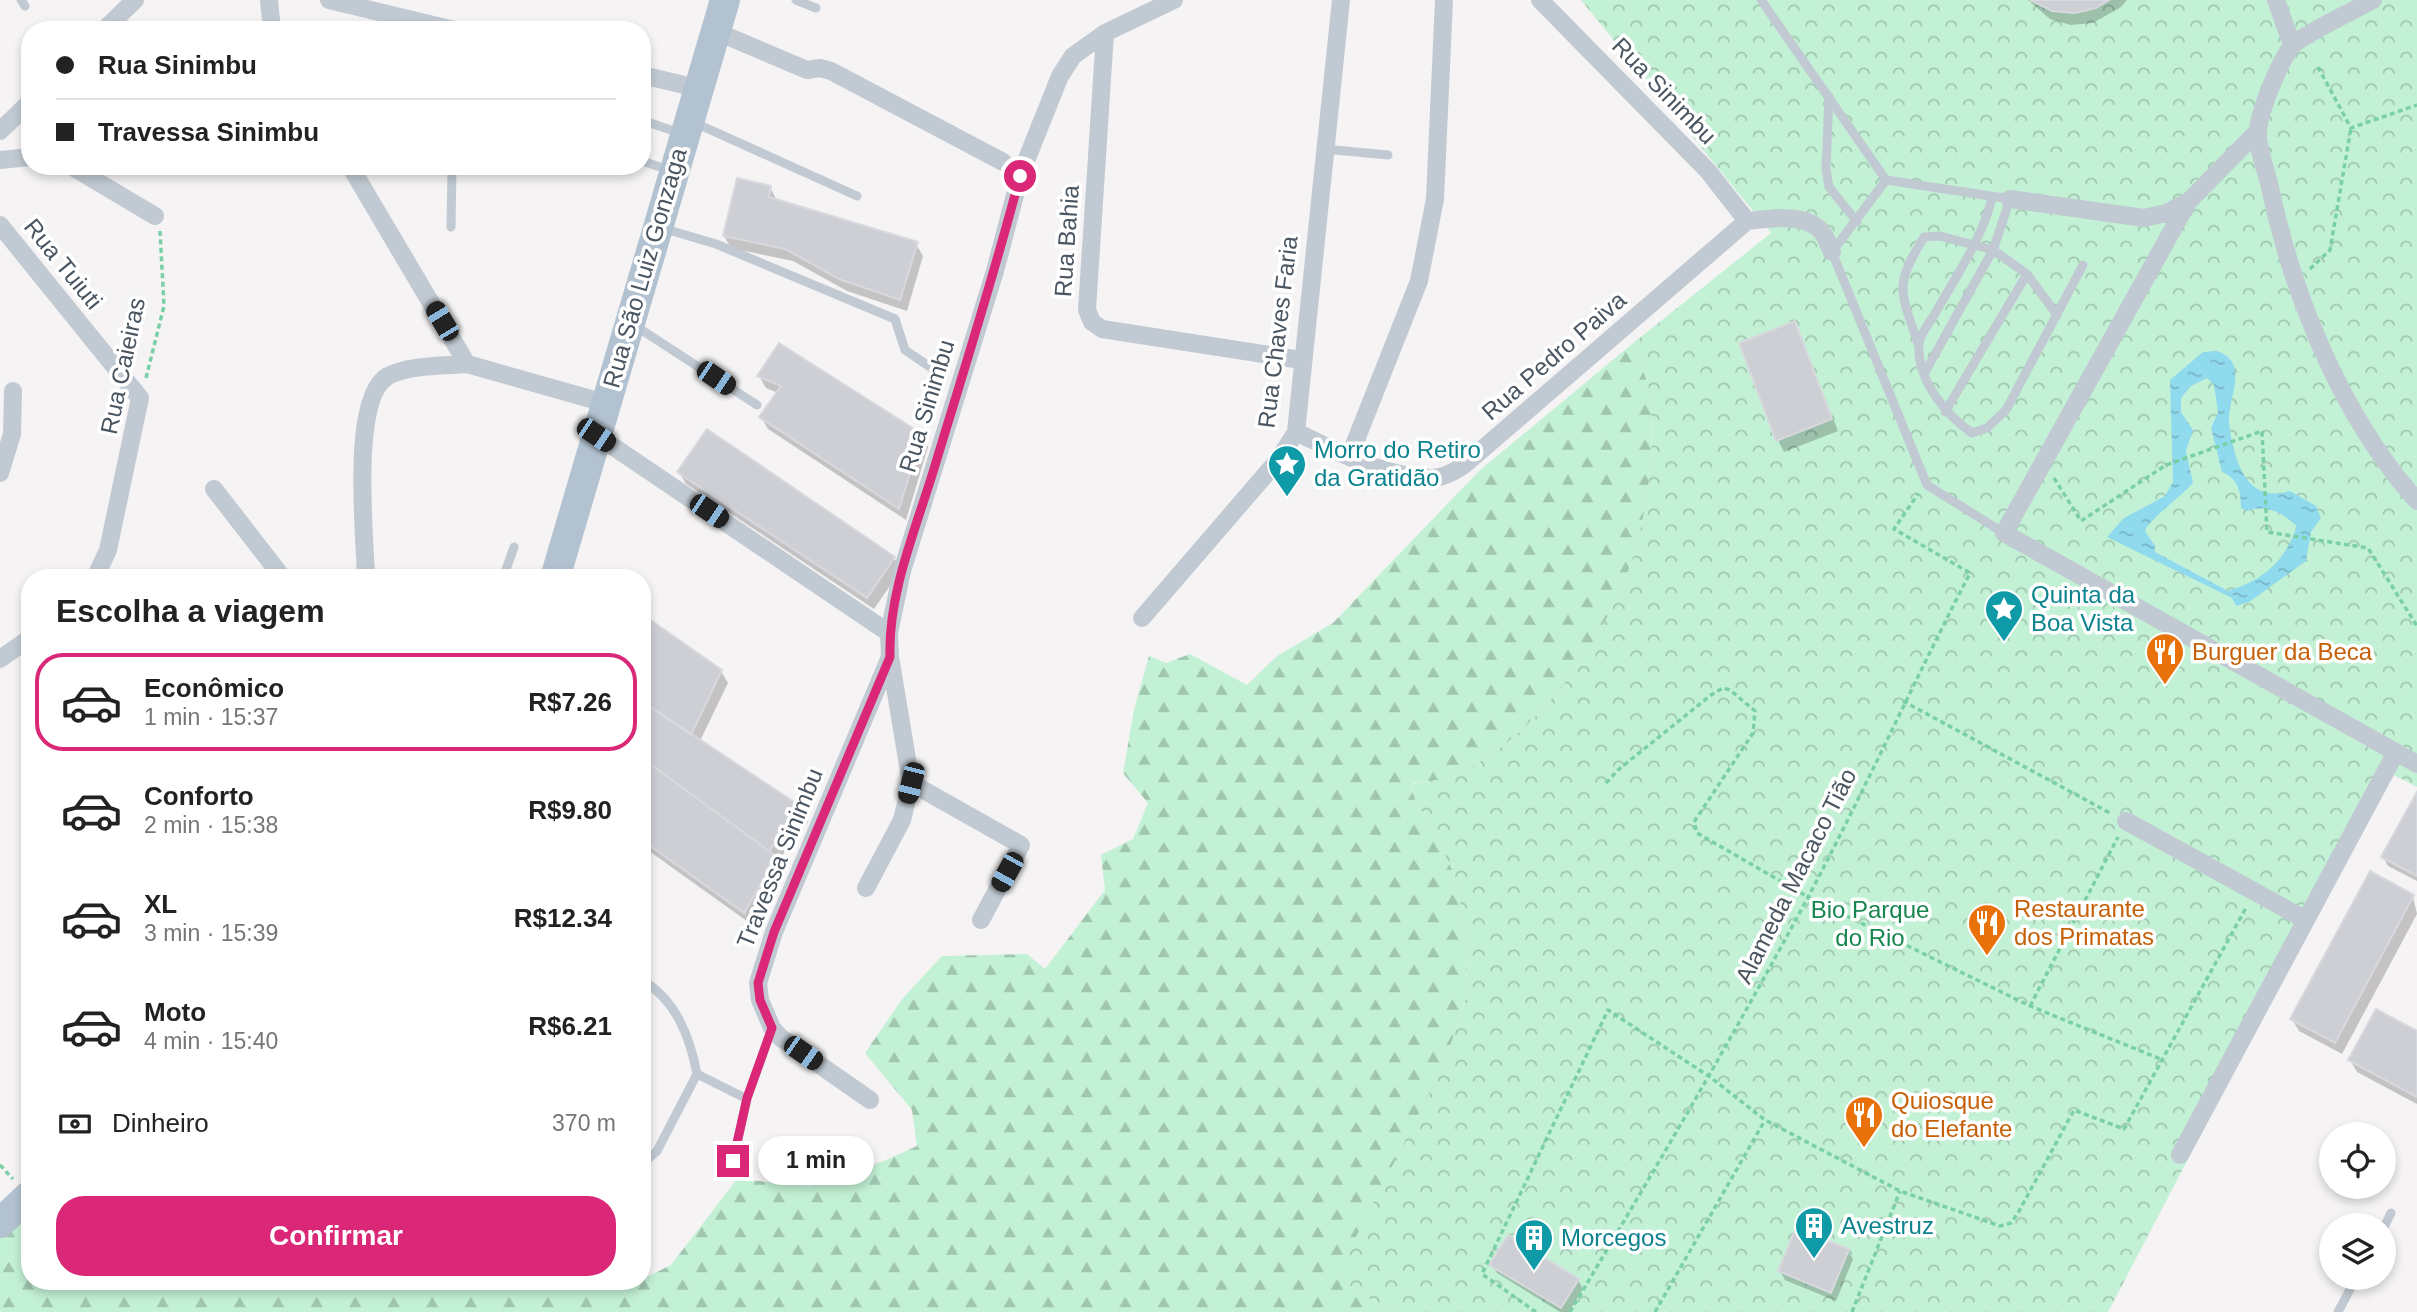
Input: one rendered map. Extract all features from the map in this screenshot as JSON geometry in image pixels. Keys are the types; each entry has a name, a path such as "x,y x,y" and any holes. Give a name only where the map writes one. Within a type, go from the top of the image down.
{"main road":[{"name":"Rua São Luiz Gonzaga","path":"558,569 725,0"},
{"path":"0,1223 21,1203"}],"street":[{"path":"113,21 135,0"},
{"path":"269,0 271,21"},
{"path":"329,0 415,21"},
{"name":"Rua Sinimbu","path":"866,888 902,820 911,783 890,657 889,633 902,571 995,271 1020,176 1060,76 1073,56 1105,33 1174,0"},
{"name":"Rua Chaves Faria","path":"1142,618 1279,458 1296,432 1301,360 1341,0"},
{"path":"1350,455 1419,281 1435,199 1444,0"},
{"name":"Rua Sinimbu","path":"1540,0 1708,171 1747,221"},
{"path":"2276,0 2292,45"},
{"path":"2373,0 2292,45 2277,75 2258,131 2188,202 2045,464 2004,533 2417,764"},
{"path":"715,31 807,70 820,68 831,71 1003,162"},
{"name":"Rua Bahia","path":"1105,33 1087,310 1092,322 1102,329 1301,360"},
{"path":"651,77 698,88"},
{"path":"0,131 21,111"},
{"path":"2258,131 2277,225 2297,283 2340,388 2380,458 2417,501"},
{"path":"0,160 21,158"},
{"path":"86,175 155,216"},
{"path":"355,175 467,363"},
{"path":"2001,198 2144,218 2166,213 2188,202"},
{"path":"1747,221 1786,217 1806,223 1822,231 1832,252"},
{"name":"Rua Pedro Paiva","path":"1296,432 1383,469 1430,478 1447,475 1464,466 1747,221"},
{"name":"Rua Tuiuti","path":"0,225 140,398"},
{"path":"366,569 362,431 376,389 386,378 399,372 467,363 605,403"},
{"path":"0,473 12,434 13,391"},
{"name":"Rua Caieiras","path":"99,569 108,550 140,398"},
{"path":"596,435 889,633"},
{"path":"214,489 277,569"},
{"path":"0,659 21,644"},
{"name":"Travessa Sinimbu","path":"772,1028 760,1000 758,983 809,847 890,657"},
{"path":"2180,1155 2396,752"},
{"path":"911,783 1021,845 981,920"},
{"path":"2126,821 2306,920"},
{"path":"772,1028 781,1038 870,1100"}],"lane":[{"path":"796,0 816,8"},
{"path":"1761,0 1886,180 2001,198"},
{"path":"1829,96 1826,161 1829,187 1857,222"},
{"path":"651,121 686,127 857,196"},
{"path":"1324,149 1388,155"},
{"path":"651,164 673,171"},
{"path":"450,227 452,175"},
{"path":"1886,180 1832,252 1927,485 2004,533"},
{"path":"1919,344 2001,198"},
{"path":"1924,374 1993,250 2001,198"},
{"path":"657,226 716,244 895,319 905,350 933,369"},
{"path":"2057,315 2027,274 1993,250 1940,236 1924,237 1901,284 1919,344 1924,374 1945,412 1972,433 1987,428 2006,410 2037,347 2057,315 2083,265"},
{"path":"1945,412 2027,274"},
{"path":"629,322 757,405"},
{"path":"506,569 514,547"},
{"path":"651,987 672,1004 679,1017 697,1074 657,1151 651,1156"},
{"path":"733,1161 747,1098 772,1028"},
{"path":"697,1074 747,1098"},
{"path":"2338,1312 2350,1290"}],"path":[{"path":"2297,283 2330,250 2351,128 2318,67"},
{"path":"2351,128 2417,105"},
{"name":"Rua Caieiras","path":"140,398 164,306 162,249 155,216"},
{"path":"2045,464 2081,521 2166,465 2262,431 2267,532 2368,548 2417,626"},
{"name":"Alameda Macaco Tião","path":"1570,1312 1710,1077 1808,897 1903,701 1970,573 1894,528 1911,502 1927,485"},
{"path":"1606,783 1618,770 1711,695 1723,688 1730,690 1755,711 1755,722 1752,733 1694,822 1697,833 1808,897 2030,1006 2163,1060"},
{"path":"1903,701 2126,821 2030,1006"},
{"path":"1536,1312 1482,1274 1608,1010 1710,1077 1765,1120 1900,1191 2000,1226 2011,1223 2074,1110 2124,1129 2255,891"},
{"path":"1655,1312 1765,1120"},
{"path":"1852,1312 1900,1191"}],"green space":[{"name":"Bio Parque do Rio","path":"1581,0 2417,0 2417,787 2390,773 2108,1312 1391,1312 1347,1284 1344,1260 1444,1065 1466,999 1467,934 1453,871 1411,791 1414,784 1450,777 1480,762 1509,741 1537,715 1586,653 1622,588 1639,537 1647,497 1652,435 1650,394 1632,344 1771,233"},
{"path":"1632,344 1650,394 1652,435 1643,517 1622,588 1586,653 1537,715 1481,762 1451,777 1414,783 1411,791 1453,871 1467,934 1466,999 1444,1065 1347,1284 1391,1312 0,1312 0,1214 21,1194 21,1290 651,1290 651,1275 671,1265 737,1179 810,1186 884,1161 917,1146 912,1110 865,1053 903,998 942,956 1027,954 1045,969 1105,890 1101,855 1133,839 1148,803 1123,773 1134,710 1149,656 1166,663 1190,654 1247,685 1277,656 1333,623 1479,471"}],"water":[{"path":"2217,351 2233,364 2235,382 2229,423 2234,451 2244,476 2262,491 2275,494 2290,491 2316,506 2321,518 2311,532 2306,561 2249,602 2236,606 2232,598 2107,537 2124,518 2165,496 2173,482 2170,380 2203,352","holes":["2207,378 2214,385 2218,412 2211,428 2222,472 2238,486 2241,508 2247,511 2268,509 2286,517 2297,526 2286,549 2272,568 2252,581 2228,591 2155,552 2155,546 2145,531 2158,515 2193,483 2186,451 2193,430 2181,412 2181,398 2191,386"]}],"building":[{"path":"2030,0 2109,0 2096,8 2075,13 2052,11"},
{"path":"737,178 771,186 769,197 918,242 900,300 839,279 785,249 723,236"},
{"path":"1795,321 1832,419 1776,441 1739,343"},
{"path":"779,343 922,434 899,509 759,417 781,386 757,376"},
{"path":"707,429 895,557 867,598 677,472"},
{"path":"651,620 722,670 691,735 651,707"},
{"path":"651,707 803,808 769,851 651,765"},
{"path":"651,765 777,857 744,913 651,846"},
{"path":"2417,792 2417,876 2381,857"},
{"path":"2370,871 2414,895 2335,1043 2290,1019"},
{"path":"2376,1009 2417,1031 2417,1097 2348,1060"},
{"name":"Avestruz","path":"1796,1228 1849,1249 1831,1293 1778,1271"},
{"name":"Morcegos","path":"1508,1235 1579,1279 1561,1308 1489,1265"}],"place":[{"name":"Morro do Retiro da Gratidão","path":"1287,498"},
{"name":"Quinta da Boa Vista","path":"2004,643"},
{"name":"Burguer da Beca","path":"2165,686"},
{"name":"Restaurante dos Primatas","path":"1987,957"},
{"name":"Quiosque do Elefante","path":"1864,1149"},
{"name":"Avestruz","path":"1814,1260"},
{"name":"Morcegos","path":"1534,1272"}],"route":[{"path":"733,1161 747,1098 772,1028 760,1000 758,983 774,932 890,657 889,633 902,571 995,271 1020,176"}]}
